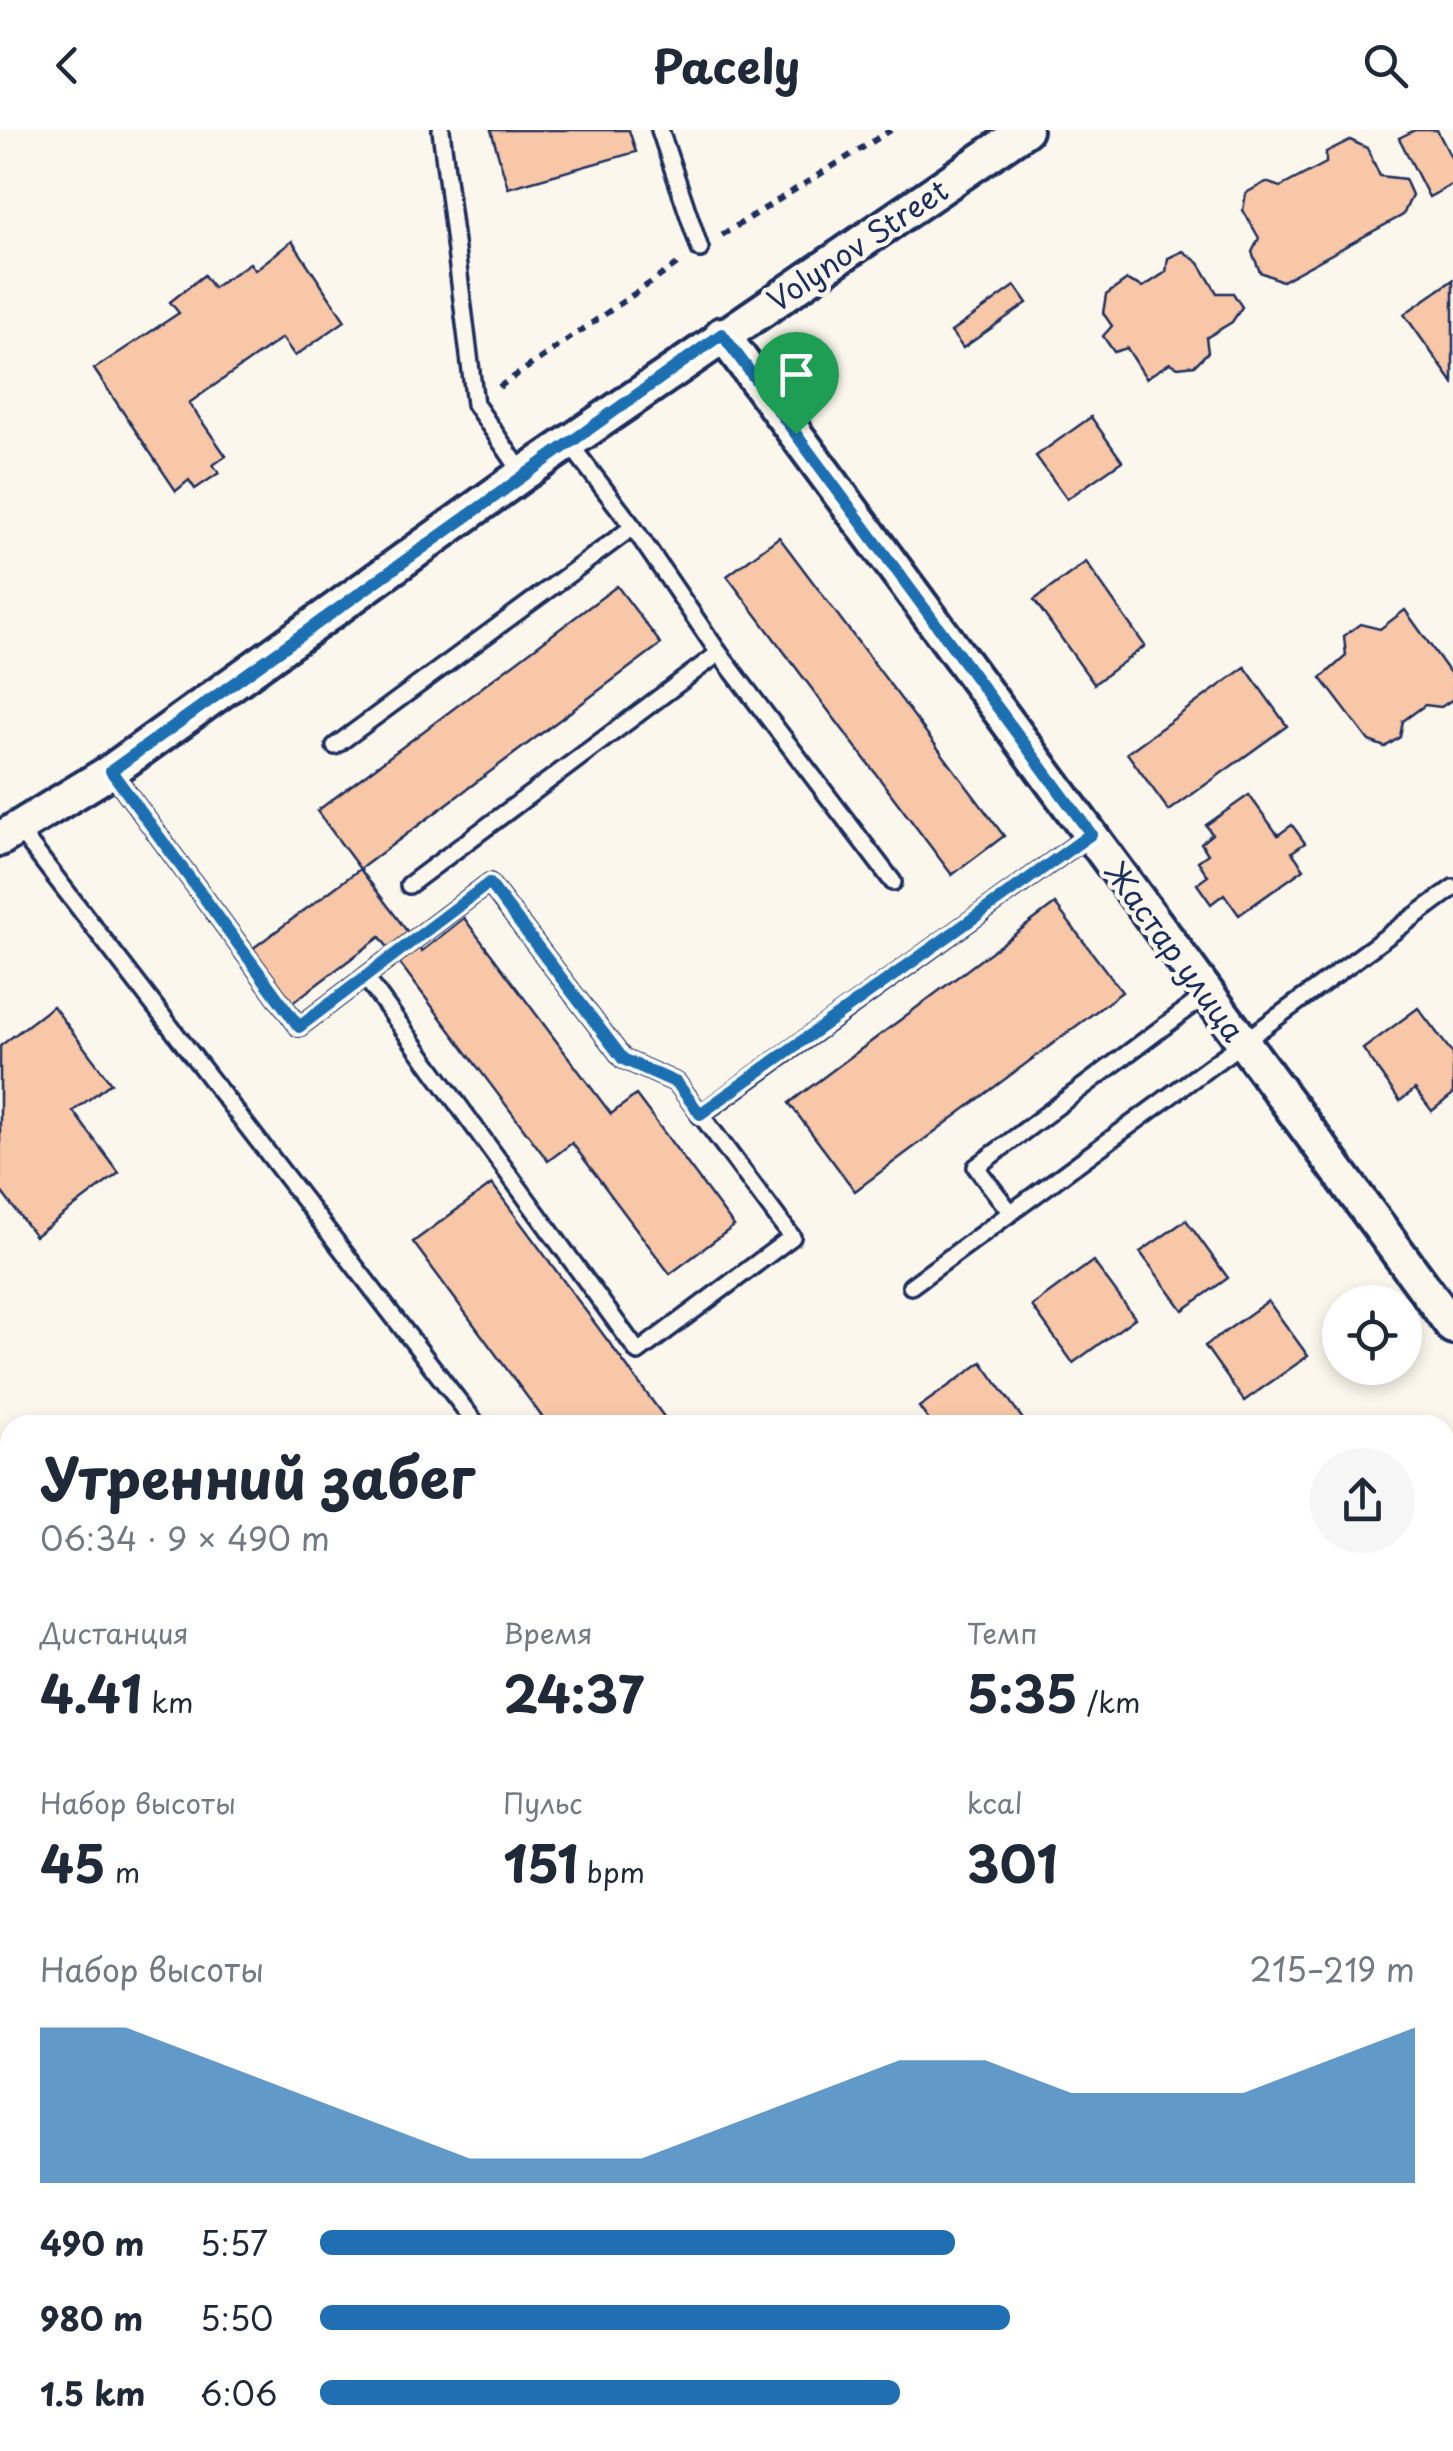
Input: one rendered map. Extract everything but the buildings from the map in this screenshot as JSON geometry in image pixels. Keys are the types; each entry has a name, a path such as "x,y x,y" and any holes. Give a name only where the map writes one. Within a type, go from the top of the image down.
{"street":[{"name":"Volynov Street","path":"9,834 111,771 722,334 1025,130"},
{"name":"Жастар улица","path":"722,334 1453,1326"}],"lane":[{"path":"441,130 475,404 523,474"},
{"path":"660,130 700,248"},
{"path":"568,443 633,527 719,653 894,882"},
{"path":"336,746 633,527"},
{"path":"409,886 719,653"},
{"path":"111,771 299,1027 489,883 623,1059 677,1083 792,1237 638,1352 366,978"},
{"path":"9,834 468,1415"},
{"path":"700,1114 1091,834"},
{"path":"911,1286 1453,888"},
{"path":"1011,1213 976,1167 1206,995"}],"path":[{"path":"475,404 700,248 891,130"}],"route":[{"path":"722,334 796,434 1091,834 700,1114 677,1083 623,1059 489,883 299,1027 111,771 722,334"}]}
